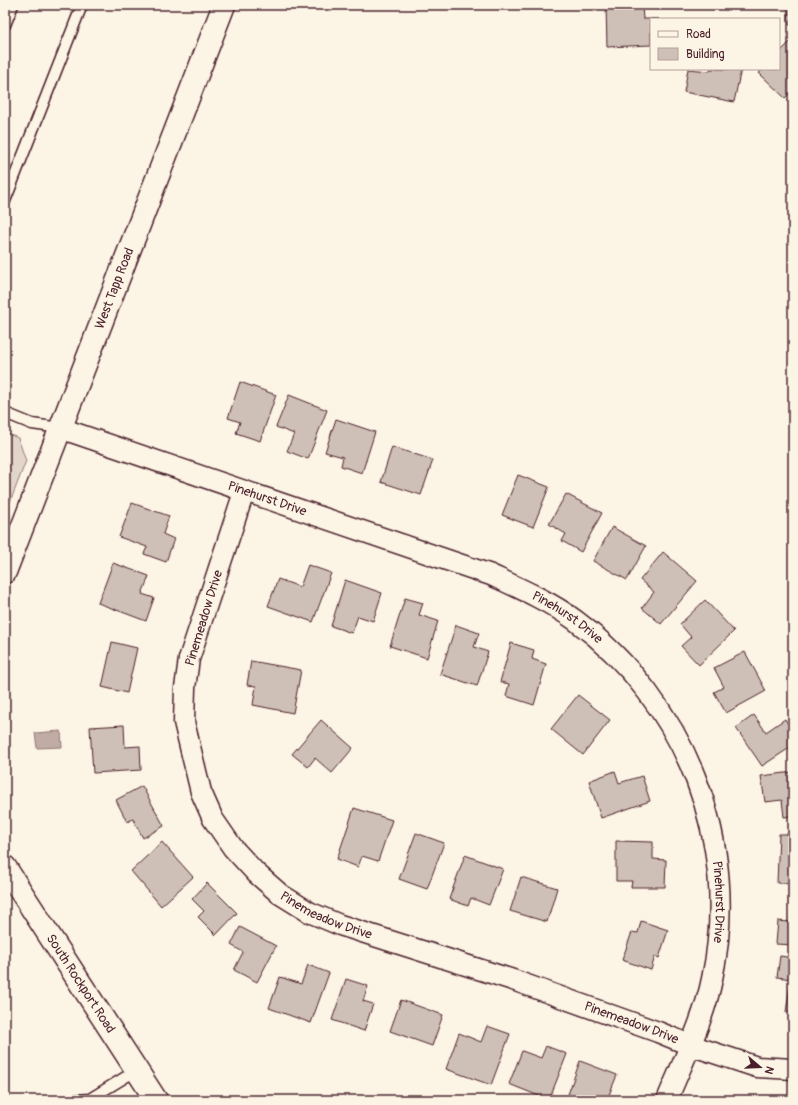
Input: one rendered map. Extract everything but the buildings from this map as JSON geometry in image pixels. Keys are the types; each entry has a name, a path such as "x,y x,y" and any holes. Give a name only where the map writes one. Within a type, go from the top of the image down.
{"main road":[{"name":"West Tapp Road","path":"5,572 224,5"},
{"name":"South Rockport Road","path":"5,867 156,1100"}],"street":[{"name":"Pinehurst Drive","path":"60,428 491,576 522,589 574,620 630,670 675,734 692,767 711,827 717,859 720,920 712,980 690,1045 667,1100"},
{"name":"Pinemeadow Drive","path":"244,492 200,622 190,659 185,688 184,722 200,792 213,819 233,848 256,873 280,894 309,912 340,925 512,980 658,1032 690,1045 757,1067 793,1069"}],"lane":[{"path":"5,25 13,5"},
{"path":"5,201 82,5"},
{"path":"5,413 32,424 60,428"},
{"path":"76,1100 89,1099 137,1070"}],"shaded area":[{"path":"5,433 18,438 26,461 5,515"},
{"path":"61,731 62,747 37,748 35,733"}]}
